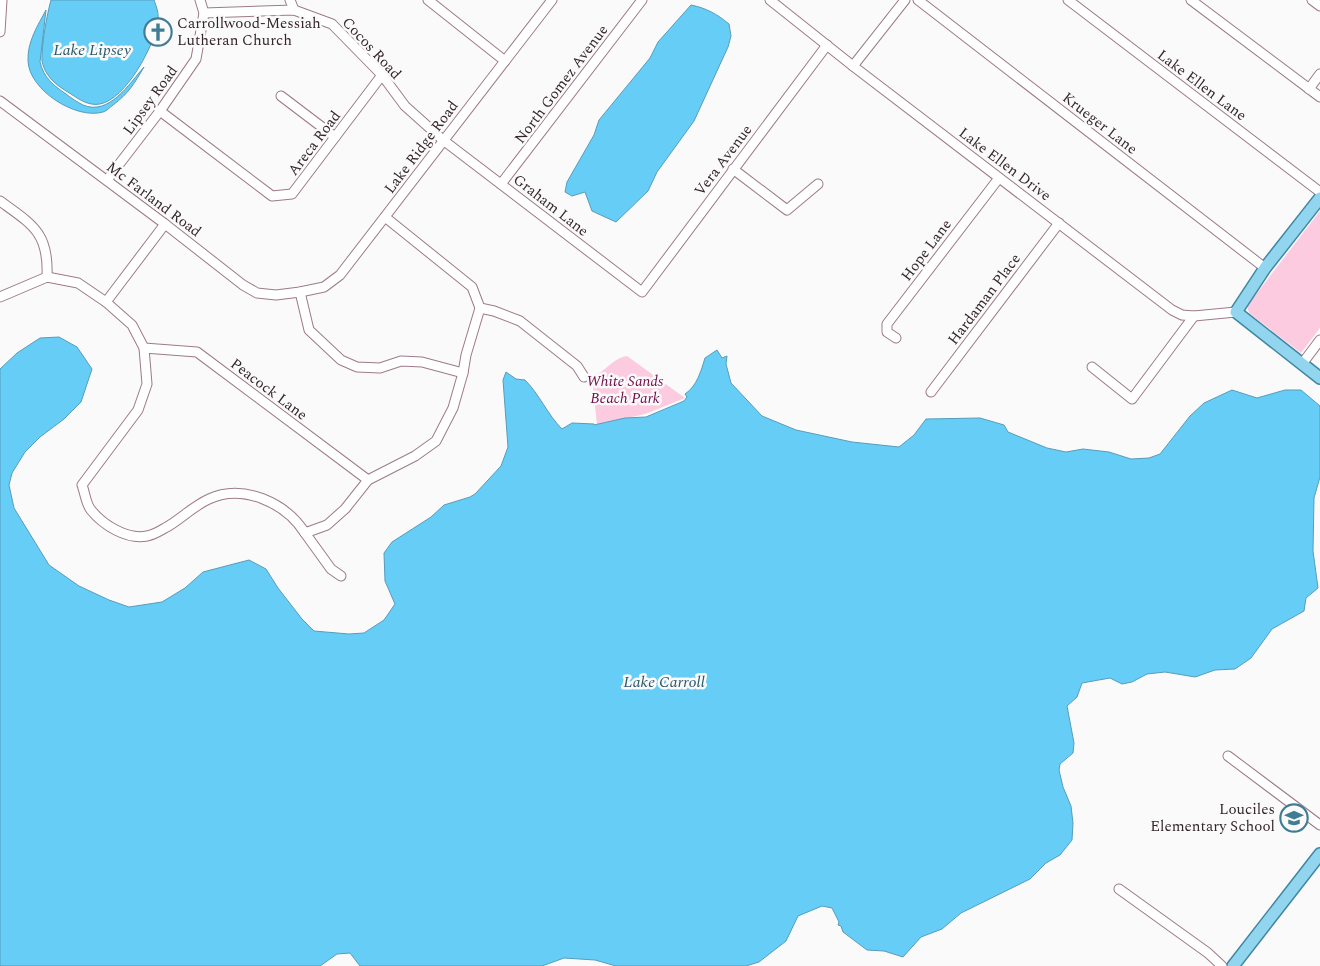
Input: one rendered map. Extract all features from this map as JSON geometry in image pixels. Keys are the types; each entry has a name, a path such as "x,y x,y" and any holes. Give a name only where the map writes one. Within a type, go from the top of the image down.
{"main road":[{"path":"1318,203 1265,268 1236,312 1320,378"},
{"path":"1233,966 1320,854"}],"street":[{"path":"0,32 2,0"},
{"name":"Lipsey Road","path":"107,180 160,111 196,59 204,13 200,0"},
{"path":"290,0 294,10"},
{"path":"428,0 505,61"},
{"name":"Lake Ridge Road","path":"300,292 324,287 340,275 552,0"},
{"name":"North Gomez Avenue","path":"501,184 642,0"},
{"name":"Lake Ellen Drive","path":"770,0 780,3 853,66 1172,310 1182,315 1194,316 1236,312"},
{"path":"853,66 905,0"},
{"name":"Krueger Lane","path":"918,0 1265,268"},
{"name":"Lake Ellen Lane","path":"1068,0 1320,192"},
{"path":"1191,0 1320,97"},
{"path":"1312,0 1320,6"},
{"name":"Cocos Road","path":"204,13 294,10 332,24 382,75 405,106 443,140"},
{"name":"Vera Avenue","path":"642,292 827,45"},
{"path":"1309,89 1320,74"},
{"name":"Areca Road","path":"160,111 272,196 292,194 382,75"},
{"path":"281,96 335,137"},
{"name":"Mc Farland Road","path":"0,101 107,180 243,285 257,293 276,295 300,292"},
{"name":"Graham Lane","path":"443,140 642,292"},
{"path":"733,169 787,210 818,184"},
{"name":"Hope Lane","path":"896,338 887,332 887,324 999,178"},
{"path":"0,201 29,223 38,234 46,248 47,277"},
{"path":"305,533 327,525 345,509 368,480 415,456 436,441 453,408 463,373 466,354 480,308 472,287 385,217"},
{"name":"Hardaman Place","path":"931,392 1059,223"},
{"path":"106,302 165,224"},
{"path":"0,297 47,277 78,283 106,302 132,324 144,348 147,384 138,410 82,485 90,509 110,527 128,535 147,536 164,529 208,499 226,493 252,495 275,504 300,526 331,569 341,576"},
{"path":"300,292 309,330 341,360 357,367 380,368 402,361 422,362 463,373"},
{"path":"480,308 520,320 577,366 584,377"},
{"path":"1092,367 1132,398 1194,316"},
{"path":"1302,364 1320,340"},
{"name":"Peacock Lane","path":"144,348 197,352 368,480"},
{"path":"1228,756 1320,826"},
{"path":"1119,889 1208,953 1222,966"}],"green space":[{"path":"1320,211 1320,328 1301,353 1249,313 1247,306"},
{"name":"White Sands Beach Park","path":"627,356 685,398 645,414 597,425 592,377 617,359"}],"water":[{"name":"Lake Lipsey","path":"51,0 154,0 158,22 151,44 129,82 110,100 100,104 85,102 59,86 46,72 42,61 42,48"},
{"path":"691,5 711,12 729,24 731,36 728,47 694,121 657,172 648,191 616,222 592,211 585,192 572,196 565,192 567,182 594,135 599,120 650,58 658,42"},
{"path":"46,10 40,62 42,68 53,84 79,103 92,107 110,102 125,89 144,67 127,92 106,111 92,113 68,107 45,92 30,72 28,61 29,47"},
{"name":"Lake Carroll","path":"59,337 77,347 92,369 81,402 25,452 12,473 9,485 14,508 49,565 79,586 129,607 162,602 185,588 203,572 249,560 266,569 302,619 314,631 349,634 364,633 384,620 395,604 385,581 384,553 392,542 431,517 444,505 475,494 501,466 508,447 503,380 506,372 516,379 525,380 562,429 572,423 594,425 625,418 646,417 684,401 687,397 685,394 693,387 698,378 705,358 717,350 722,358 727,356 726,364 731,383 762,416 796,430 852,442 899,447 914,435 926,419 980,418 1004,425 1008,432 1047,448 1066,452 1083,449 1109,452 1131,459 1149,458 1160,454 1190,416 1204,403 1232,390 1257,398 1285,390 1301,390 1320,406 1320,477 1314,498 1313,551 1318,588 1306,598 1304,611 1272,629 1251,658 1235,669 1215,670 1195,677 1165,672 1147,674 1132,682 1122,684 1110,678 1082,683 1077,697 1067,706 1074,743 1073,753 1060,764 1059,770 1063,787 1071,806 1072,840 1060,855 1046,863 1030,879 961,913 942,929 921,937 903,957 884,951 867,950 843,932 841,926 838,925 839,922 832,908 822,906 798,916 786,941 759,962 746,966 616,966 595,960 564,958 542,966 360,966 350,953 337,954 320,966 0,966 0,369 17,353 40,338"}],"place":[{"name":"Carrollwood-Messiah Lutheran Church","path":"158,32"},
{"name":"Louciles Elementary School","path":"1294,818"}]}
